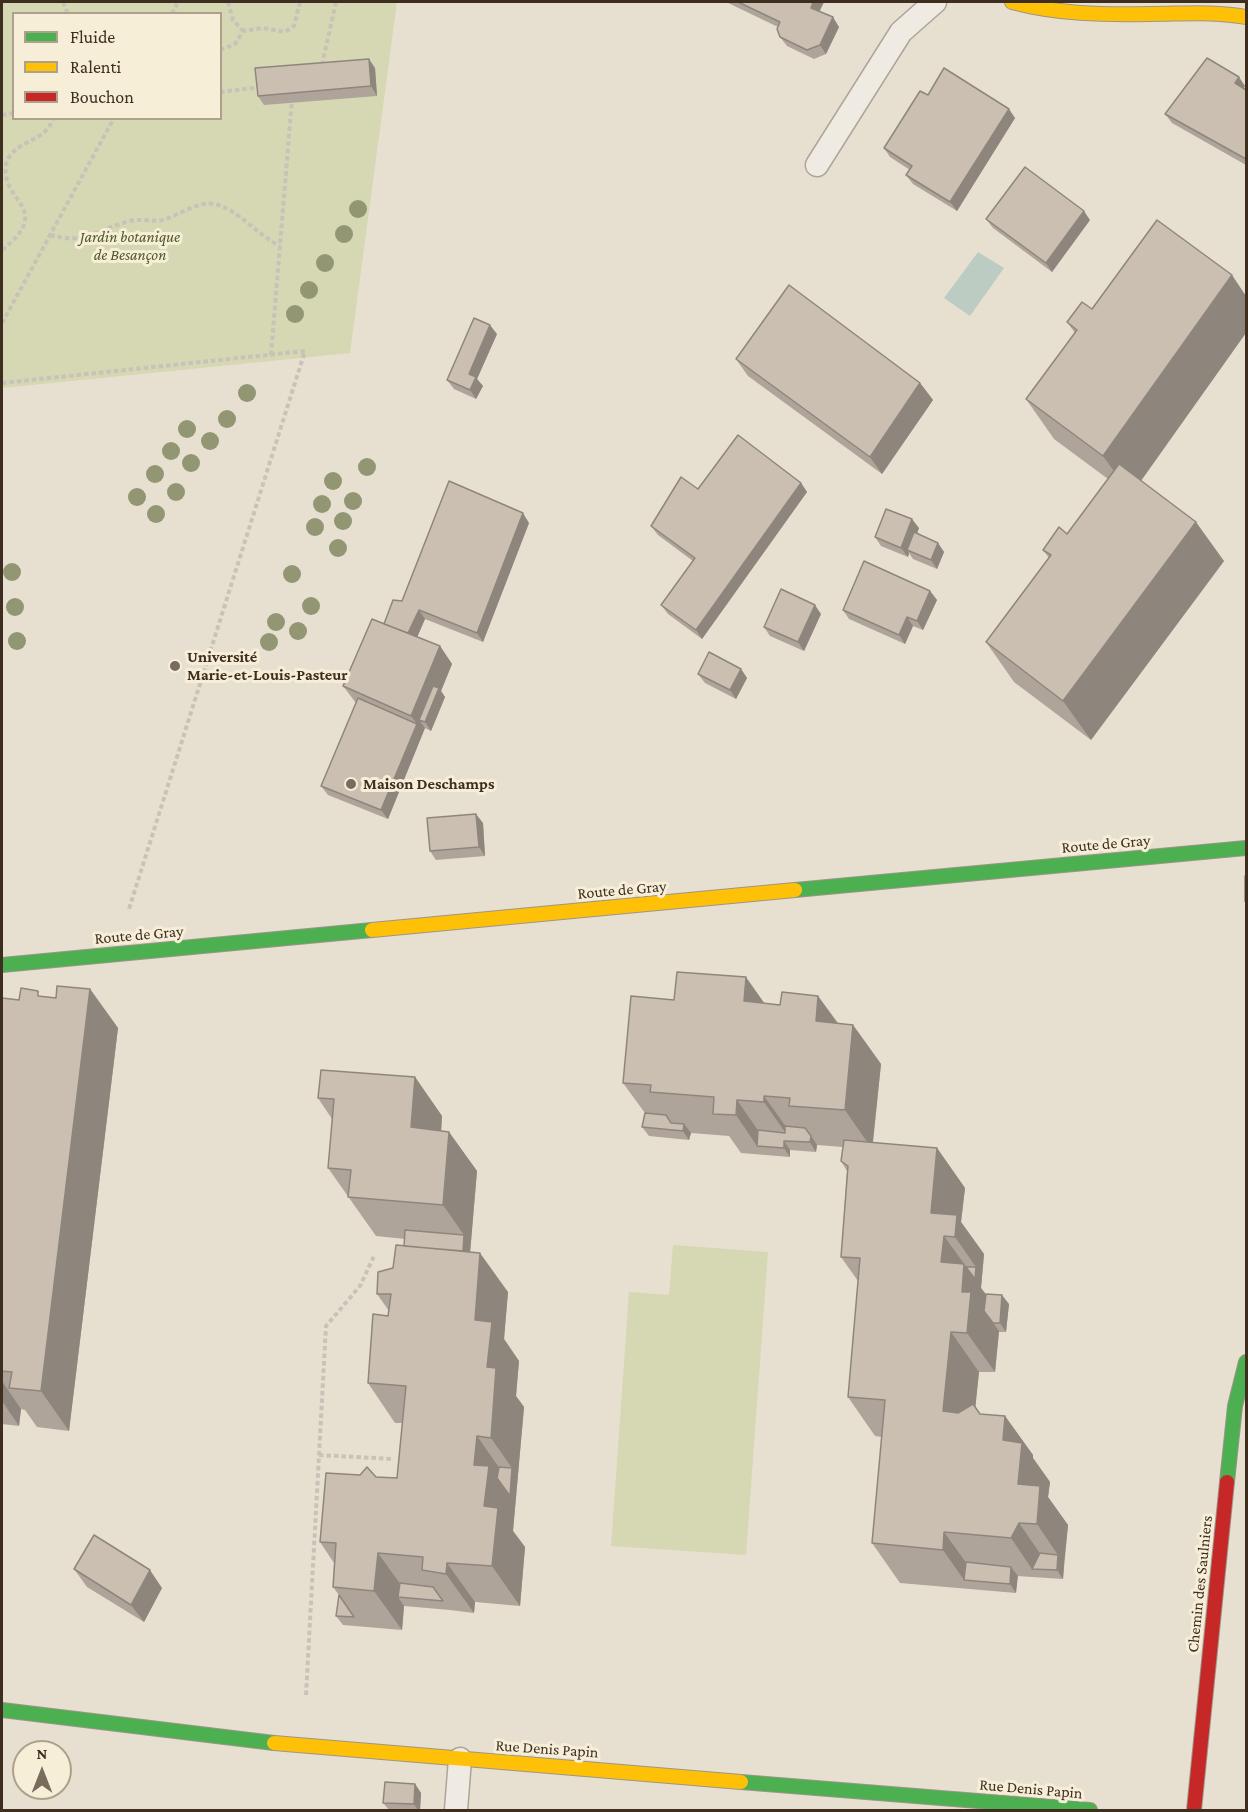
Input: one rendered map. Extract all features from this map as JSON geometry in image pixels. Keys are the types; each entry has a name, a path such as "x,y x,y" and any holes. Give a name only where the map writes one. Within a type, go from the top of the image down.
{"street":[{"path":"1012,2 1032,8 1106,15 1226,13 1246,17"},
{"name":"Route de Gray","path":"2,964 1246,848"},
{"name":"Chemin des Saulniers","path":"1194,1810 1235,1406 1246,1362"},
{"name":"Rue Denis Papin","path":"2,1710 280,1744 1090,1810"}],"lane":[{"path":"817,165 901,32 935,2"},
{"path":"456,1810 460,1759"}],"path":[{"path":"228,2 233,20 243,31"},
{"path":"222,49 235,44 243,31 263,28 285,32 294,26 300,2"},
{"path":"320,70 336,2"},
{"path":"222,92 273,86"},
{"path":"271,355 293,96"},
{"path":"2,250 20,233 25,214 22,204 8,183 5,169 8,156 17,147 41,136 52,120"},
{"path":"2,324 113,120"},
{"path":"50,235 74,239 88,238 132,220 159,221 203,204 213,203 224,206 266,239 280,246"},
{"path":"2,383 305,351 127,916"},
{"path":"306,1695 326,1326 360,1286 374,1256"},
{"path":"319,1455 393,1459"}],"green space":[{"name":"Jardin botanique de Besançon","path":"2,2 397,2 350,353 2,388"},
{"path":"673,1245 768,1252 746,1555 611,1546 629,1292 669,1295"}],"shaded area":[{"path":"978,252 1004,268 970,316 944,298"}],"building":[{"path":"738,2 813,2 811,8 833,17 820,45 807,50 780,37 777,29 780,22"},
{"path":"1207,58 1239,77 1235,83 1246,90 1246,159 1165,114"},
{"path":"369,59 371,86 258,96 255,68"},
{"path":"944,68 1009,109 950,202 906,175 912,166 884,148 920,91 928,95"},
{"path":"1025,167 1084,211 1046,263 986,219"},
{"path":"1157,220 1232,275 1103,456 1026,399 1077,330 1067,322 1082,302 1092,309"},
{"path":"789,285 920,383 870,457 736,359"},
{"path":"474,318 490,325 469,374 476,377 470,390 447,380"},
{"path":"738,435 801,483 696,630 661,605 695,558 651,526 681,477 698,489"},
{"path":"1119,464 1196,522 1063,701 986,642 1051,555 1043,550 1059,527 1067,534"},
{"path":"449,481 523,513 477,633 419,610 408,633 384,624 393,600 402,601"},
{"path":"886,509 912,519 901,548 875,537"},
{"path":"914,532 938,543 931,560 907,550"},
{"path":"864,561 930,591 917,621 907,617 899,635 843,610"},
{"path":"781,589 815,605 798,642 764,627"},
{"path":"372,619 440,646 411,716 343,686"},
{"path":"709,652 741,669 730,690 698,674"},
{"path":"433,686 439,688 425,722 419,720"},
{"path":"358,698 417,724 381,810 321,786"},
{"path":"476,814 479,847 430,851 427,818"},
{"path":"1246,876 1246,903 1245,901"},
{"path":"677,972 746,977 744,1001 780,1005 782,992 818,996 816,1021 853,1025 845,1110 789,1106 790,1098 764,1096 764,1102 737,1100 736,1115 713,1114 714,1097 650,1092 651,1085 623,1083 631,996 674,1000"},
{"path":"57,986 90,989 41,1391 9,1388 12,1372 2,1371 2,998 19,1000 21,988 38,991 38,996 56,998"},
{"path":"321,1070 415,1077 411,1127 449,1132 443,1205 348,1197 351,1170 328,1168 334,1099 318,1098"},
{"path":"645,1113 666,1115 671,1123 684,1124 683,1131 642,1127"},
{"path":"785,1126 805,1128 811,1136 810,1142 784,1141 784,1148 757,1146 758,1130 785,1133"},
{"path":"844,1140 937,1148 931,1213 957,1215 955,1237 944,1236 941,1262 964,1264 962,1292 971,1292 967,1333 951,1332 943,1411 958,1413 973,1404 980,1414 1005,1416 1003,1440 1022,1443 1018,1484 1040,1486 1037,1524 1019,1523 1011,1538 944,1532 943,1550 872,1543 885,1400 848,1397 860,1258 841,1257 848,1166 841,1161"},
{"path":"405,1230 464,1235 463,1251 404,1246"},
{"path":"396,1245 480,1253 475,1320 492,1322 487,1367 496,1368 491,1438 477,1436 474,1465 489,1466 484,1506 498,1508 492,1566 447,1563 446,1574 422,1570 423,1557 378,1553 374,1591 333,1587 336,1543 320,1542 326,1473 360,1475 367,1467 376,1477 397,1478 406,1386 368,1383 373,1314 388,1316 391,1294 377,1294 378,1272 393,1268"},
{"path":"966,1267 976,1267 975,1279"},
{"path":"986,1294 1002,1295 1000,1323 993,1323 984,1311"},
{"path":"499,1467 512,1468 510,1496 497,1478"},
{"path":"94,1535 150,1570 131,1605 74,1569"},
{"path":"1040,1553 1058,1555 1057,1570 1032,1569"},
{"path":"966,1562 1011,1567 1010,1584 964,1580"},
{"path":"400,1583 433,1587 443,1601 398,1597"},
{"path":"339,1595 354,1617 336,1616"},
{"path":"385,1782 415,1784 414,1804 383,1803"}],"traffic: fast":[{"path":"795,890 1246,848"},
{"path":"2,965 372,930"},
{"path":"1227,1482 1235,1406 1246,1362"},
{"path":"2,1710 274,1743"},
{"path":"741,1782 1090,1810"}],"traffic: slow":[{"path":"1012,2 1080,13 1210,13 1246,17"},
{"path":"372,930 795,890"},
{"path":"274,1743 741,1782"}],"traffic: jam":[{"path":"1194,1810 1227,1482"}],"place":[{"name":"Université Marie-et-Louis-Pasteur","path":"175,666"},
{"name":"Maison Deschamps","path":"351,784"}]}
